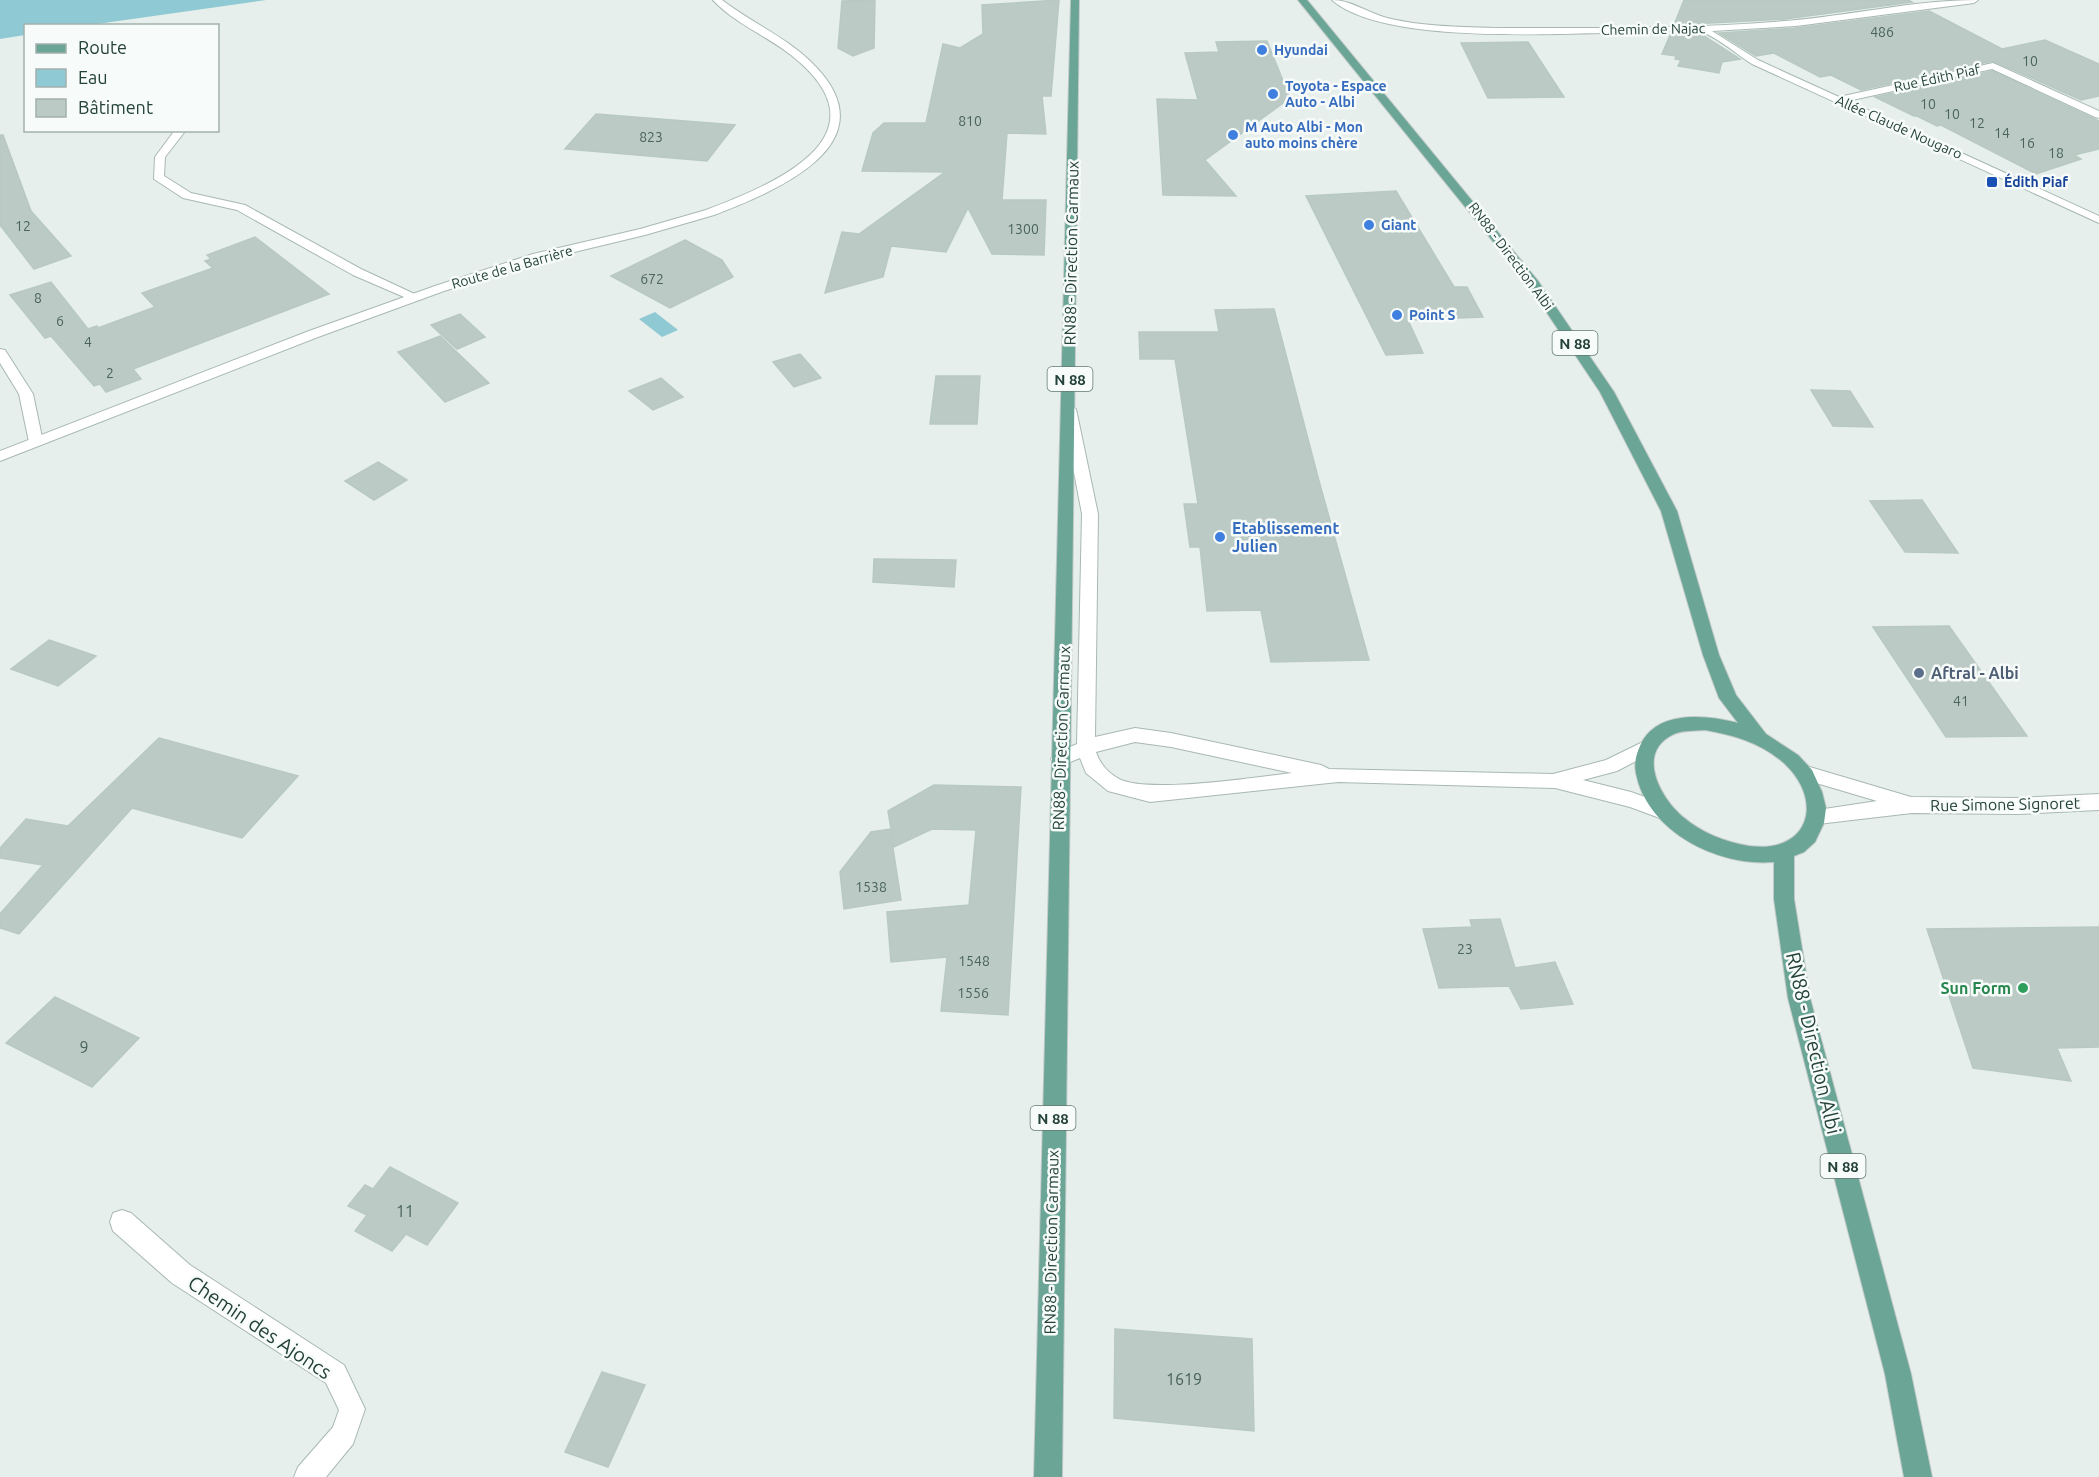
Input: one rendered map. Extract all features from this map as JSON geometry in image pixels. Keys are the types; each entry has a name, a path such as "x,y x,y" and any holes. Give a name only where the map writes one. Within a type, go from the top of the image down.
{"main road":[{"name":"RN88 - Direction Carmaux","path":"1048,1477 1076,0"},
{"name":"RN88 - Direction Albi","path":"1302,0 1534,284 1607,392 1669,511 1711,655 1728,698 1759,737"},
{"path":"1705,723 1732,727 1759,737 1776,747 1803,772 1816,795 1818,816 1813,832 1801,844 1784,852 1761,855 1726,849 1709,843 1685,829 1665,812 1649,789 1644,766 1649,746 1662,733 1681,725 1705,723"},
{"name":"RN88 - Direction Albi","path":"1784,852 1784,899 1799,998 1898,1374 1918,1477"}],"street":[{"name":"Route de la Barrière","path":"0,456 415,297 507,266 667,226 727,206 776,184 809,162 824,147 835,127 836,106 829,86 809,63 732,13 717,0"},
{"name":"Chemin de Najac","path":"1336,0 1371,15 1416,26 1477,31 1702,28 1774,24 1974,0"},
{"path":"1891,0 1904,9"},
{"name":"Allée Claude Nougaro","path":"1702,28 1755,62 2099,220"},
{"name":"Rue Édith Piaf","path":"1839,100 1993,66 2099,114"},
{"path":"179,132 160,157 158,177 187,196 241,207 357,272 415,297"},
{"path":"0,353 26,394 36,442"},
{"path":"0,381 15,375"},
{"path":"1069,407 1090,514 1086,748 1092,768 1115,786 1150,794 1338,775 1555,781 1665,812"},
{"path":"1060,759 1101,742 1136,735 1172,740 1338,775"},
{"path":"1555,781 1611,766 1649,746"},
{"name":"Rue Simone Signoret","path":"1803,772 1912,804"},
{"name":"Rue Simone Signoret","path":"1818,816 1912,804 2019,806 2099,802"},
{"name":"Chemin des Ajoncs","path":"122,1222 182,1274 335,1374 352,1409 344,1435 308,1477"}],"water":[{"path":"0,0 266,0 97,24 24,24 24,35 0,39"},
{"path":"655,312 678,330 662,337 639,319"}],"building":[{"path":"875,0 874,48 853,56 838,48 842,1"},
{"path":"1059,0 1051,96 1042,96 1046,134 1007,133 1002,200 1046,200 1044,255 992,254 968,208 946,252 891,246 883,277 825,293 842,232 859,234 945,172 862,171 873,133 884,123 926,123 943,44 960,48 983,34 982,5"},
{"path":"1684,0 1908,0 1912,2 1785,19 1674,25"},
{"path":"1929,11 2002,49 2045,40 2099,64 2099,96 2081,100 1993,61 1861,90 1831,75 1820,77 1774,53 1756,56 1719,33 1796,28"},
{"path":"1671,33 1701,34 1740,59 1722,62 1719,73 1678,66 1681,60 1675,59 1676,56 1662,54"},
{"path":"1267,41 1290,98 1205,160 1236,196 1163,195 1157,99 1198,100 1185,53 1219,52 1216,42"},
{"path":"1528,42 1564,97 1488,98 1461,43"},
{"path":"1992,71 2099,121 2099,149 2074,155 2081,159 2036,174 1941,125 1937,126 1875,97"},
{"path":"596,114 735,125 707,161 565,149"},
{"path":"0,135 3,135 31,211 71,256 34,269 0,225"},
{"path":"1396,191 1454,287 1467,287 1483,317 1408,320 1423,353 1386,355 1306,196"},
{"path":"255,237 329,294 133,369 141,379 106,392 100,384 94,386 51,336 45,338 10,295 51,282 88,329 97,326 98,328 155,307 142,293 213,268 205,261 211,259 207,255"},
{"path":"685,240 722,260 733,277 670,308 611,276"},
{"path":"1274,309 1369,660 1271,662 1261,610 1207,611 1200,547 1190,547 1184,504 1198,504 1175,359 1140,359 1139,332 1219,332 1215,310"},
{"path":"460,314 485,337 457,349 431,325"},
{"path":"440,336 489,383 445,402 398,352"},
{"path":"800,354 821,378 794,387 773,362"},
{"path":"936,376 980,376 977,424 930,424"},
{"path":"661,378 683,397 653,410 629,391"},
{"path":"1811,390 1850,391 1873,427 1833,426"},
{"path":"378,462 407,480 374,500 345,481"},
{"path":"1922,500 1958,553 1905,552 1870,501"},
{"path":"874,559 956,560 954,587 873,582"},
{"path":"1949,626 2027,736 1946,737 1873,627"},
{"path":"49,640 96,656 58,686 11,669"},
{"path":"159,738 298,776 242,838 132,808 19,934 0,928 0,914 43,865 0,858 0,848 26,819 68,826"},
{"path":"934,785 1021,787 1008,1015 941,1011 947,957 891,962 887,912 969,905 976,830 932,829 894,847 888,811"},
{"path":"890,829 901,900 844,909 840,872 871,832"},
{"path":"1500,919 1515,968 1555,962 1573,1004 1521,1009 1509,986 1439,988 1423,929 1472,927 1470,920"},
{"name":"Sun Form","path":"2099,927 2099,1047 2057,1048 2071,1081 1973,1068 1927,929"},
{"path":"55,997 139,1038 92,1087 6,1043"},
{"path":"390,1167 458,1203 427,1245 406,1234 392,1251 355,1231 367,1215 348,1206 365,1185 373,1189"},
{"path":"1115,1329 1252,1339 1254,1431 1114,1418"},
{"path":"602,1372 645,1385 608,1467 565,1452"}],"place":[{"name":"Hyundai","path":"1262,50"},
{"name":"Toyota - Espace Auto - Albi","path":"1273,94"},
{"name":"M Auto Albi - Mon auto moins chère","path":"1233,135"},
{"name":"Édith Piaf","path":"1992,182"},
{"name":"Giant","path":"1369,225"},
{"name":"Point S","path":"1397,315"},
{"name":"Etablissement Julien","path":"1220,537"},
{"name":"Aftral - Albi","path":"1919,673"},
{"name":"Sun Form","path":"2023,988"}]}
